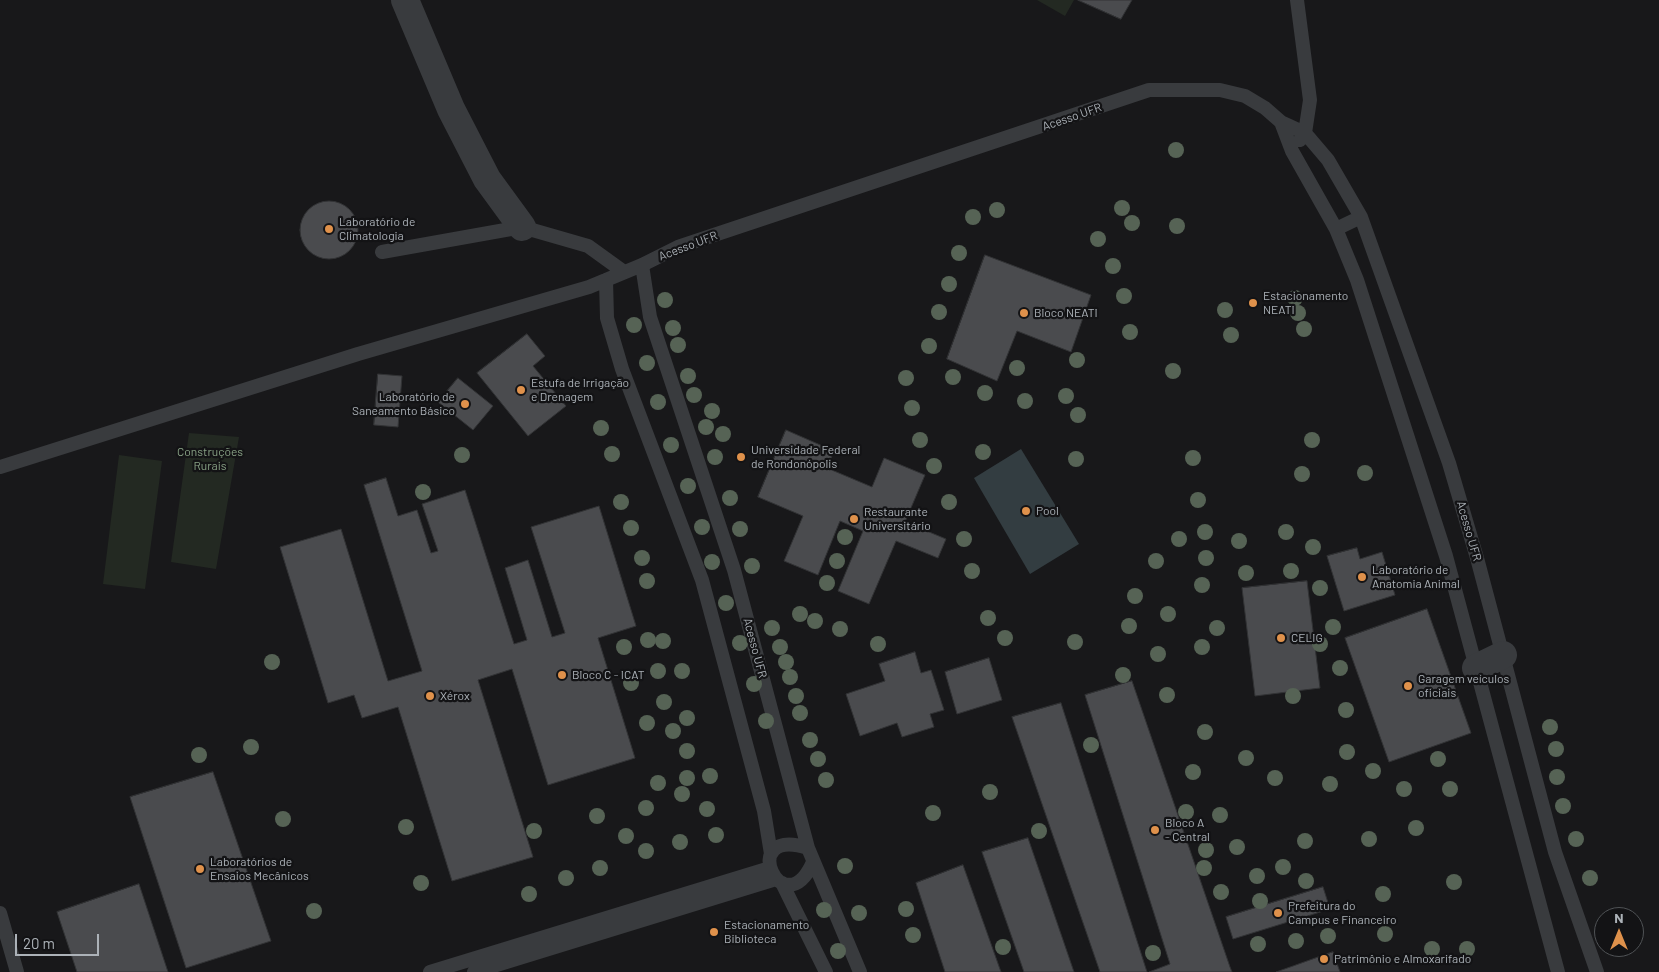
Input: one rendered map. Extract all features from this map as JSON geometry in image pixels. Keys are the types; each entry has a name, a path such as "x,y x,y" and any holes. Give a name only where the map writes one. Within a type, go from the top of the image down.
{"street":[{"path":"405,0 451,109 487,179 522,227"},
{"path":"1476,668 1503,655"}],"lane":[{"path":"1292,151 1304,133 1310,100 1297,0"},
{"name":"Acesso UFR","path":"860,972 810,855 734,570 650,318 642,265 678,248 1148,90 1220,90 1245,96 1265,108 1280,122 1304,133 1328,160 1360,217 1449,464 1503,655 1555,852 1597,972"},
{"name":"Acesso UFR","path":"1280,122 1292,151 1336,229 1357,280 1446,556 1558,972"},
{"path":"1336,229 1360,217"},
{"path":"382,252 522,227 588,246 624,272"},
{"path":"0,467 348,357 589,287 642,265"},
{"path":"606,280 607,318 612,337 622,369 702,580 764,811 775,871 826,972"},
{"path":"786,844 810,855 804,878 797,882 789,884 775,871 775,849 786,844"},
{"path":"430,972 775,871"},
{"path":"474,972 775,871"},
{"path":"0,913 17,972"}],"green space":[{"path":"1037,0 1074,0 1065,16"},
{"name":"Construções Rurais","path":"189,433 239,437 216,569 171,562"},
{"name":"Construções Rurais","path":"119,455 162,461 145,589 103,584"}],"shaded area":[{"name":"Pool","path":"1021,449 1079,544 1030,574 974,478"}],"building":[{"path":"1078,0 1132,0 1121,19"},
{"name":"Laboratório de Climatologia","path":"329,201 340,203 353,214 358,230 356,241 345,254 329,259 318,257 305,246 300,230 302,219 313,206"},
{"name":"Bloco NEATI","path":"985,255 1091,295 1071,352 1017,331 997,381 947,359"},
{"name":"Estufa de Irrigação e Drenagem","path":"527,334 545,356 533,366 566,406 528,436 477,373"},
{"path":"378,374 402,376 398,427 374,425"},
{"name":"Laboratório de Saneamento Básico","path":"458,378 493,406 473,430 438,402"},
{"name":"Restaurante Universitário","path":"786,430 834,451 827,468 872,487 884,458 925,475 905,522 946,539 938,558 896,541 869,604 838,591 863,531 840,521 818,575 784,561 803,516 758,497"},
{"name":"Bloco C - ICAT","path":"386,478 398,516 417,510 431,553 438,551 422,504 465,490 514,644 527,640 505,568 528,560 552,637 565,633 531,527 599,506 636,626 598,638 635,758 548,785 512,669 478,680 533,857 452,881 398,707 362,718 354,695 328,703 280,547 341,529 388,681 422,671 364,485"},
{"name":"Laboratório de Anatomia Animal","path":"1357,548 1360,559 1382,552 1395,595 1344,611 1327,556"},
{"name":"CELIG","path":"1307,581 1320,688 1255,696 1242,588"},
{"name":"Garagem veículos oficiais","path":"1427,609 1471,733 1389,762 1345,638"},
{"path":"915,652 921,673 931,670 944,710 930,714 934,727 902,737 897,723 860,736 846,694 885,681 879,664"},
{"path":"989,658 1002,700 957,714 945,672"},
{"name":"Bloco A - Central","path":"1132,681 1232,972 1149,972 1170,964 1085,695"},
{"path":"1061,703 1147,972 1100,972 1012,717"},
{"name":"Laboratórios de Ensaios Mecânicos","path":"213,772 271,941 186,968 130,797"},
{"path":"1028,838 1074,972 1024,972 982,852"},
{"path":"963,865 1001,972 945,972 916,883"},
{"path":"139,884 168,972 77,972 57,912"},
{"name":"Prefeitura do Campus e Financeiro","path":"1323,887 1330,909 1233,939 1226,917"},
{"name":"Patrimônio e Almoxarifado","path":"1333,952 1340,972 1276,972 1293,966"}],"place":[{"name":"Laboratório de Climatologia","path":"329,229"},
{"name":"Estacionamento NEATI","path":"1253,303"},
{"name":"Bloco NEATI","path":"1024,313"},
{"name":"Estufa de Irrigação e Drenagem","path":"521,390"},
{"name":"Laboratório de Saneamento Básico","path":"465,404"},
{"name":"Universidade Federal de Rondonópolis","path":"741,457"},
{"name":"Pool","path":"1026,511"},
{"name":"Restaurante Universitário","path":"854,519"},
{"name":"Laboratório de Anatomia Animal","path":"1362,577"},
{"name":"CELIG","path":"1281,638"},
{"name":"Bloco C - ICAT","path":"562,675"},
{"name":"Garagem veículos oficiais","path":"1408,686"},
{"name":"Xérox","path":"430,696"},
{"name":"Bloco A - Central","path":"1155,830"},
{"name":"Laboratórios de Ensaios Mecânicos","path":"200,869"},
{"name":"Prefeitura do Campus e Financeiro","path":"1278,913"},
{"name":"Estacionamento Biblioteca","path":"714,932"},
{"name":"Patrimônio e Almoxarifado","path":"1324,959"}]}
